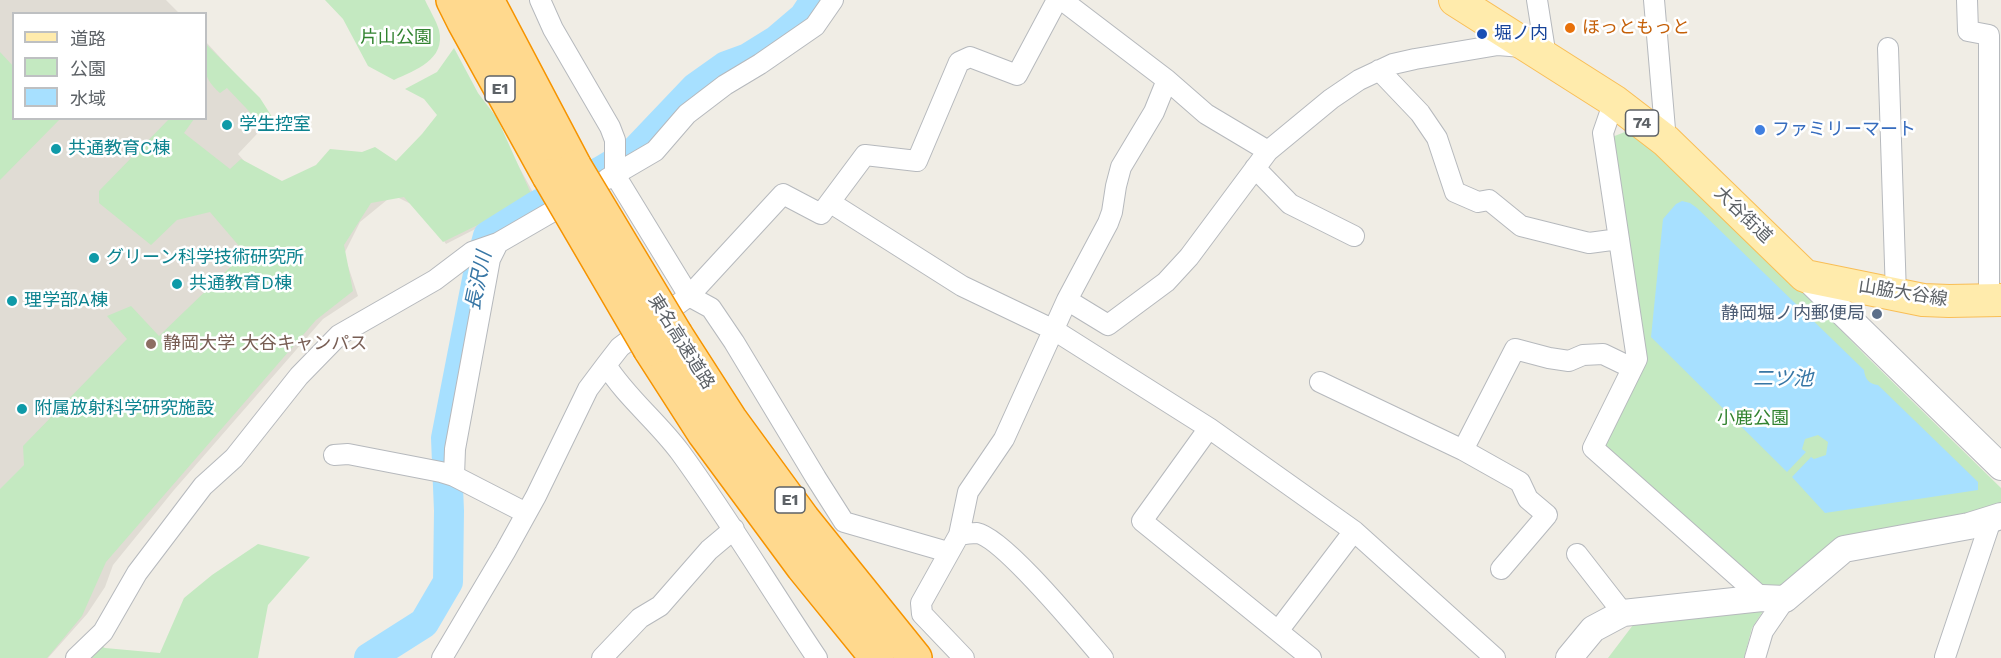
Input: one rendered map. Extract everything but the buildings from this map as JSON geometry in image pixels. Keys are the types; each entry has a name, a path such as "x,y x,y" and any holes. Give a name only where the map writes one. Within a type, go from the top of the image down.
{"highway":[{"name":"東名高速道路","path":"453,0 464,22 562,172 663,342 704,433 803,567 877,658"},
{"name":"東名高速道路","path":"487,0 562,172"},
{"name":"東名高速道路","path":"663,342 730,419 803,519 915,658"}],"main road":[{"name":"大谷街道","path":"1455,0 1614,101 1666,141 1806,276"},
{"name":"山脇大谷線","path":"1806,276 1896,295 1940,301 1995,300"}],"street":[{"path":"540,0 553,29 610,127 615,140 615,174 688,296 711,308 734,342 844,522 948,552"},
{"path":"75,658 103,632 137,573 203,486 234,458 299,376 339,335 435,279 472,252 498,244 655,151 687,114 724,85 760,64 815,26 833,0"},
{"path":"442,658 526,513 588,389 620,347 688,296 783,194 821,214 865,155 917,161 959,63 970,57 1017,75 1058,0"},
{"path":"1062,0 1167,80 1206,114 1268,151"},
{"path":"1067,300 1108,325 1166,282 1189,257 1268,151 1331,99 1359,80 1394,64 1498,45 1539,52 1537,0"},
{"path":"1654,0 1666,141"},
{"path":"1967,0 1968,32 1989,35 1995,300"},
{"path":"1888,48 1896,295"},
{"path":"1379,70 1420,113 1437,138 1455,192 1478,202 1489,200 1521,226 1589,243 1619,239"},
{"path":"964,658 922,614 921,603 959,535 968,492 1004,439 1067,300 1112,212 1121,168 1136,138 1154,111 1167,80"},
{"path":"1614,101 1603,133 1637,359 1593,448 1773,598"},
{"path":"1255,168 1290,204 1354,236"},
{"path":"831,203 962,286 1054,330 1209,428 1354,531 1495,658"},
{"path":"449,475 490,259 498,244"},
{"name":"大谷街道","path":"1806,276 2001,467"},
{"path":"1463,450 1515,349 1569,361 1583,355 1603,354 1632,368"},
{"path":"606,365 617,382 678,449 734,529 817,658"},
{"path":"1320,382 1463,450 1520,482 1528,498 1546,515 1501,568"},
{"path":"1209,428 1142,521 1311,658"},
{"path":"334,455 348,454 449,475 526,513"},
{"path":"1569,658 1593,629 1623,613 1773,598 1844,549 1996,518"},
{"path":"1945,657 1996,518"},
{"path":"602,658 640,618 660,606 709,550 734,529"},
{"path":"1278,631 1354,531"},
{"path":"959,535 978,533 990,539 1029,573 1103,658"},
{"path":"1577,554 1623,613"},
{"path":"1755,658 1773,598"}],"shaded area":[{"name":"静岡大学 大谷キャンパス","path":"0,0 166,0 178,12 12,12 12,120 207,120 207,43 252,92 271,119 238,154 255,173 276,183 389,160 400,162 494,121 536,198 446,244 423,210 393,195 360,222 344,254 358,296 323,319 174,490 113,565 105,587 87,614 48,658 0,658"}],"green space":[{"name":"片山公園","path":"325,0 425,0 439,30 438,49 419,68 394,80 368,66 343,19"},
{"path":"207,45 260,98 274,120 264,127 227,88 220,93 207,76"},
{"name":"静岡大学 大谷キャンパス","path":"454,48 478,93 497,118 533,198 443,242 404,197 371,203 344,245 353,291 316,320 106,562 82,616 47,658 0,658 0,489 24,465 23,446 127,339 107,316 131,306 159,336 245,253 210,212 177,220 151,245 99,203 99,191 168,120 193,120 184,133 230,169 241,159 282,181 316,165 330,149 362,152 375,147 396,161 437,115 424,99 405,89 437,72"},
{"path":"0,52 12,65 12,120 59,120 0,180"},
{"name":"小鹿公園","path":"1630,130 1745,232 1866,356 2001,488 2001,508 1911,529 1772,594 1599,452 1609,419 1646,351 1639,343 1612,137"},
{"path":"258,544 310,557 268,605 258,658 76,658 91,641 105,648 160,653 184,598 212,575"},
{"path":"1765,608 1752,628 1744,658 1608,658 1633,625"}],"water":[{"name":"二ツ池","path":"1682,201 1697,208 1864,370 1865,376 1872,384 1878,385 1978,482 1978,490 1825,513 1792,477 1811,457 1814,459 1826,455 1828,442 1818,435 1805,439 1802,449 1806,452 1787,472 1651,337 1663,219 1676,204"}],"waterway":[{"name":"長沢川","path":"369,658 424,623 448,582 449,511 446,438 479,269 488,236 536,206 636,150 695,88 726,66 748,58 777,40 804,17 815,0"}],"place":[{"name":"ほっともっと","path":"1570,28"},
{"name":"堀ノ内","path":"1482,34"},
{"name":"学生控室","path":"227,125"},
{"name":"ファミリーマート","path":"1760,130"},
{"name":"共通教育C棟","path":"56,149"},
{"name":"グリーン科学技術研究所","path":"94,258"},
{"name":"共通教育D棟","path":"177,284"},
{"name":"理学部A棟","path":"12,301"},
{"name":"静岡堀ノ内郵便局","path":"1877,314"},
{"name":"静岡大学 大谷キャンパス","path":"151,344"},
{"name":"附属放射科学研究施設","path":"22,409"}]}
